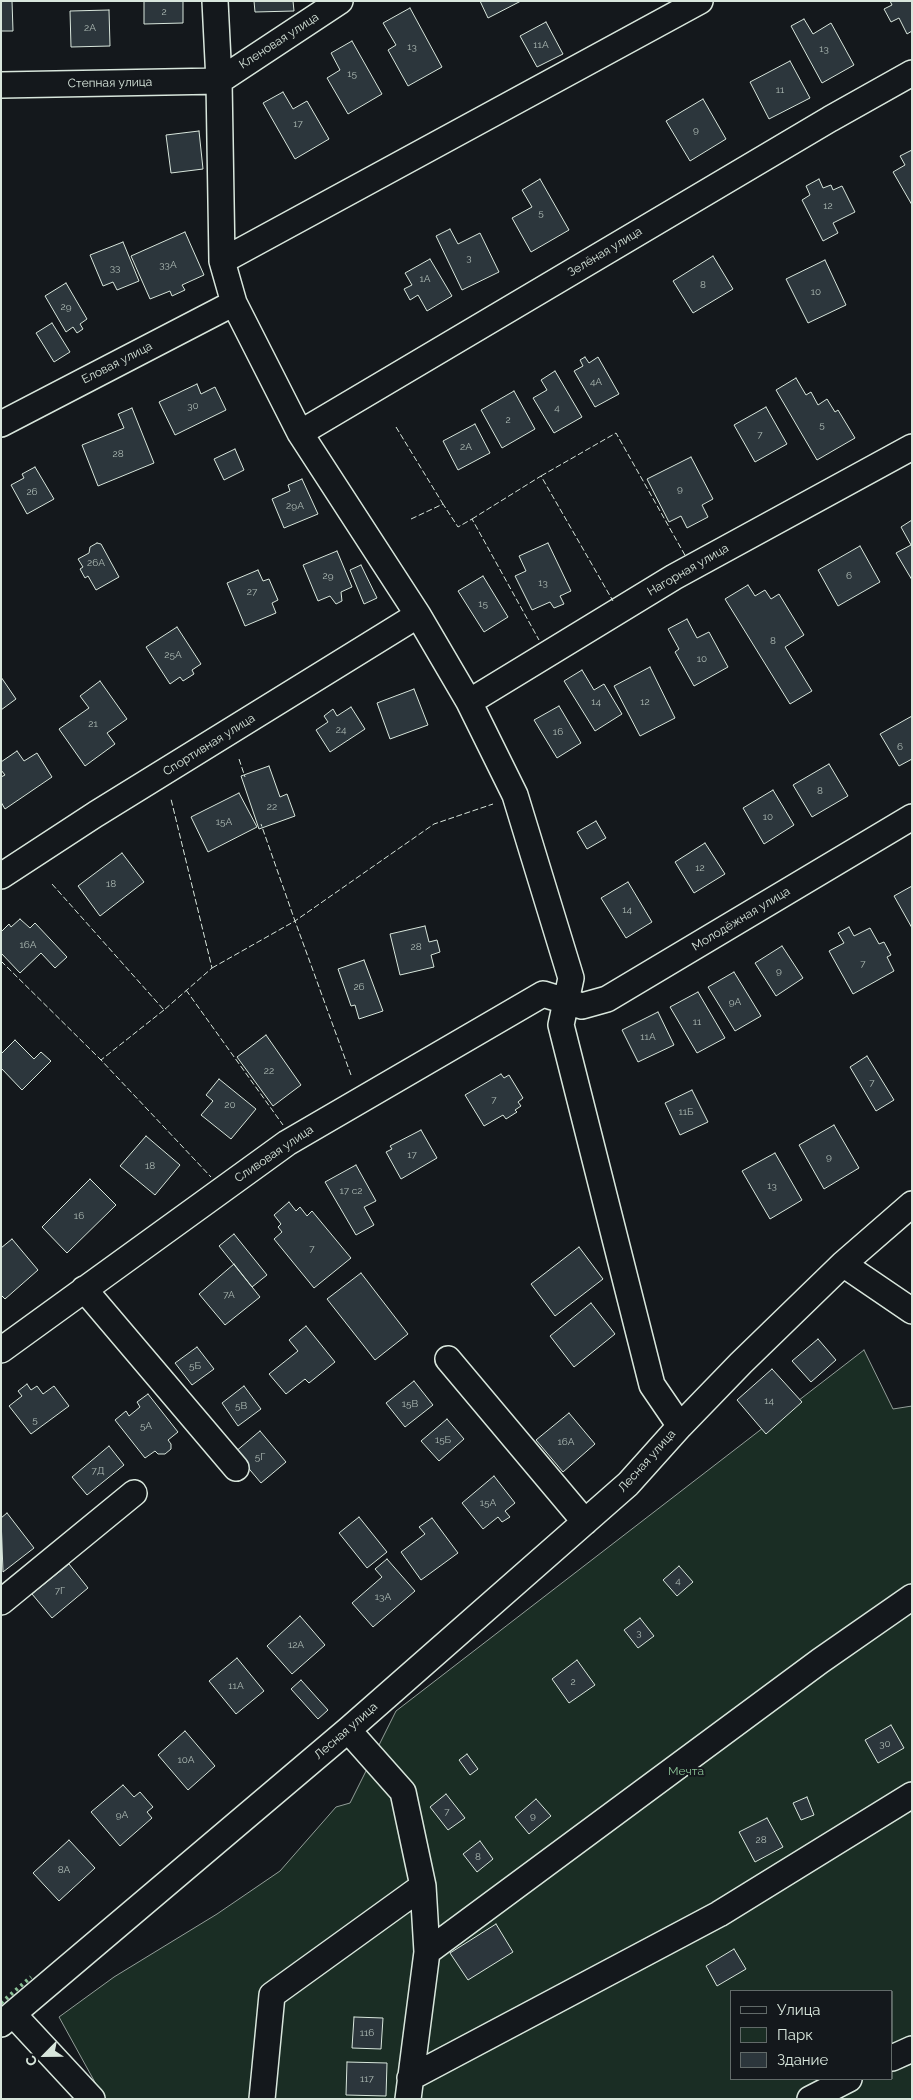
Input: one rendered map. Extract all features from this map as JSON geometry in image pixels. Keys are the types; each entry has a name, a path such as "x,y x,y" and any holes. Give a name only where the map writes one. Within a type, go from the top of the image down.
{"street":[{"path":"215,1 219,81 222,261 234,303 300,433 418,615 469,702 514,796 571,978 561,1024 652,1385 680,1426"},
{"name":"Кленовая улица","path":"219,81 340,1"},
{"path":"222,261 700,1"},
{"name":"Зелёная улица","path":"300,433 822,124 912,73"},
{"name":"Степная улица","path":"1,85 219,81"},
{"name":"Еловая улица","path":"1,424 234,303"},
{"name":"Нагорная улица","path":"469,702 674,576 912,447"},
{"name":"Спортивная улица","path":"1,876 96,814 418,615"},
{"name":"Молодёжная улица","path":"565,1001 582,1006 607,999 912,817"},
{"name":"Сливовая улица","path":"1,1350 287,1143 544,994 565,1001"},
{"name":"Лесная улица","path":"7,2019 348,1730 628,1484 680,1426 843,1264 912,1204"},
{"path":"843,1264 912,1311"},
{"path":"84,1289 236,1468"},
{"path":"448,1359 585,1522"},
{"path":"1,1602 134,1493"},
{"path":"428,1952 812,1667 912,1597"},
{"path":"348,1730 403,1792 423,1886 428,1952 409,2088"},
{"path":"409,2088 719,1914 912,1795"},
{"path":"262,2099 272,1995 423,1886"},
{"path":"7,2019 92,2099"},
{"path":"893,2058 912,2049"},
{"path":"810,2099 847,2080"}],"green space":[{"name":"Мечта","path":"864,1350 893,1409 912,1406 912,2099 106,2099 59,2017 114,1977 217,1914 280,1871 336,1807 350,1803 396,1711"}],"building":[{"path":"1,1 12,1 13,31 1,31"},
{"path":"144,1 183,1 183,23 144,24"},
{"path":"254,1 293,1 294,11 255,12"},
{"path":"480,1 521,1 488,18"},
{"path":"890,1 912,1 912,31 907,34 899,18 891,22 884,9 892,5"},
{"path":"410,8 442,67 408,86 388,50 396,45 383,23"},
{"path":"109,10 110,46 71,47 70,11"},
{"path":"804,19 813,34 831,23 854,65 822,83 791,26"},
{"path":"546,22 563,54 537,67 520,36"},
{"path":"352,41 382,94 348,114 327,78 340,70 331,53"},
{"path":"790,61 810,98 769,119 750,82"},
{"path":"283,92 293,109 307,101 329,139 295,159 263,103"},
{"path":"703,99 726,139 690,161 666,121"},
{"path":"199,131 203,169 171,173 166,135"},
{"path":"912,150 912,205 893,172 905,165 900,156"},
{"path":"540,179 569,230 531,252 512,218 532,207 522,190"},
{"path":"819,179 823,188 831,185 833,190 842,186 855,212 833,223 838,233 823,241 802,200 810,195 806,186"},
{"path":"450,229 458,244 480,233 499,272 462,290 436,236"},
{"path":"185,232 204,275 182,285 185,290 172,296 170,291 150,299 131,256"},
{"path":"123,242 139,281 117,290 113,282 103,286 90,255"},
{"path":"713,256 733,289 693,313 673,281"},
{"path":"430,259 452,296 427,311 418,295 410,300 404,289 412,285 405,273"},
{"path":"825,260 846,305 808,323 786,279"},
{"path":"66,283 87,319 80,324 83,329 77,333 73,327 66,332 45,296"},
{"path":"52,323 70,352 54,362 36,333"},
{"path":"585,357 589,363 598,357 619,394 595,407 574,371 583,366 580,360"},
{"path":"555,371 582,417 554,433 533,398 547,390 541,380"},
{"path":"796,378 806,395 811,392 818,405 827,399 835,412 838,410 855,438 817,460 776,390"},
{"path":"197,384 201,394 215,387 226,410 175,435 159,402"},
{"path":"514,391 535,429 502,448 481,410"},
{"path":"766,407 787,444 755,462 734,425"},
{"path":"132,408 154,463 98,486 82,445 124,428 118,414"},
{"path":"475,424 490,453 458,470 443,441"},
{"path":"235,449 244,470 224,480 214,459"},
{"path":"691,457 713,499 702,505 708,517 687,528 681,516 669,522 647,479"},
{"path":"35,467 54,499 27,514 11,485 24,478 22,474"},
{"path":"302,479 318,514 284,528 272,499 290,491 288,485"},
{"path":"912,520 912,580 896,553 911,545 901,527"},
{"path":"97,543 101,544 119,577 96,590 88,576 85,578 80,569 83,567 78,559 89,553 90,547"},
{"path":"548,543 571,591 560,596 564,604 554,608 550,602 532,610 515,576 526,571 519,556"},
{"path":"860,546 880,582 838,606 818,570"},
{"path":"337,551 352,587 341,592 342,601 336,604 330,596 318,601 303,565"},
{"path":"361,565 377,598 364,604 350,570"},
{"path":"258,570 263,581 269,579 278,600 272,603 276,613 245,626 227,583"},
{"path":"483,576 508,617 484,632 458,591"},
{"path":"748,585 755,596 765,590 771,599 779,594 804,635 785,647 812,691 790,704 725,599"},
{"path":"687,619 697,638 709,632 728,667 694,686 675,652 679,649 668,629"},
{"path":"177,627 201,664 192,670 194,674 183,681 180,677 170,684 146,647"},
{"path":"650,667 675,718 640,736 614,686"},
{"path":"582,670 594,690 604,684 622,714 595,731 564,681"},
{"path":"1,677 16,699 1,710"},
{"path":"100,681 127,719 107,733 115,744 85,766 59,729 89,708 80,696"},
{"path":"414,689 428,725 390,739 377,703"},
{"path":"559,706 581,743 557,758 534,720"},
{"path":"351,707 365,729 330,752 316,730 328,722 324,716 333,709 337,716"},
{"path":"912,716 912,759 899,766 880,734"},
{"path":"17,751 24,761 37,753 52,777 5,809 1,802 1,777 5,775 1,770 1,762"},
{"path":"829,764 848,796 812,817 793,785"},
{"path":"269,766 280,797 287,794 295,816 259,829 241,776"},
{"path":"773,790 794,825 764,844 743,808"},
{"path":"239,793 257,827 208,852 191,817"},
{"path":"596,821 606,838 587,849 577,832"},
{"path":"705,843 725,874 694,893 675,862"},
{"path":"122,853 144,882 100,916 78,886"},
{"path":"628,882 652,922 626,938 601,898"},
{"path":"912,886 912,928 894,896"},
{"path":"20,919 30,928 35,923 67,957 55,968 41,953 20,973 1,953 1,932 9,924 11,927"},
{"path":"425,926 429,942 437,940 440,952 431,955 434,967 400,975 390,934"},
{"path":"849,927 854,936 870,928 879,944 884,942 891,955 887,957 894,971 853,994 829,951 844,943 838,933"},
{"path":"782,946 803,978 776,996 755,963"},
{"path":"364,960 383,1011 359,1019 355,1005 351,1006 338,969"},
{"path":"734,972 761,1016 735,1031 708,987"},
{"path":"698,992 725,1038 697,1053 670,1007"},
{"path":"658,1012 674,1045 638,1062 622,1030"},
{"path":"266,1035 301,1085 273,1106 237,1057"},
{"path":"15,1040 34,1059 41,1052 51,1061 22,1090 1,1068 1,1054"},
{"path":"867,1056 894,1100 876,1111 850,1067"},
{"path":"501,1074 504,1078 509,1075 523,1098 518,1102 521,1106 515,1110 517,1112 506,1119 503,1115 484,1126 465,1095"},
{"path":"219,1079 256,1109 231,1139 201,1115 213,1101 206,1095"},
{"path":"692,1090 708,1122 680,1135 665,1103"},
{"path":"834,1125 859,1168 824,1189 799,1145"},
{"path":"421,1130 437,1158 401,1179 386,1152 392,1149 390,1146"},
{"path":"146,1136 180,1165 155,1195 120,1166"},
{"path":"775,1153 802,1200 770,1219 742,1171"},
{"path":"356,1165 376,1201 364,1207 374,1225 356,1235 325,1182"},
{"path":"90,1179 116,1205 67,1253 42,1227"},
{"path":"289,1202 296,1211 300,1207 307,1216 312,1211 351,1258 314,1288 274,1239 282,1232 278,1227 281,1224 274,1215"},
{"path":"234,1234 267,1275 252,1287 219,1246"},
{"path":"12,1239 38,1270 5,1299 1,1295 1,1248"},
{"path":"579,1247 603,1279 555,1316 531,1284"},
{"path":"234,1264 260,1297 225,1325 199,1294"},
{"path":"361,1273 408,1334 375,1360 327,1299"},
{"path":"591,1303 615,1334 574,1367 550,1336"},
{"path":"306,1326 335,1362 309,1383 305,1379 286,1394 269,1374 298,1351 289,1340"},
{"path":"818,1339 836,1360 811,1382 792,1361"},
{"path":"197,1347 214,1369 192,1385 175,1363"},
{"path":"772,1369 802,1402 766,1434 737,1400"},
{"path":"414,1381 433,1405 405,1427 386,1403"},
{"path":"27,1384 31,1390 37,1386 43,1394 54,1386 69,1406 31,1434 9,1406 22,1396 18,1391"},
{"path":"244,1386 261,1409 238,1426 222,1403"},
{"path":"148,1394 178,1432 168,1440 171,1444 171,1449 165,1454 158,1454 155,1451 145,1458 115,1420 126,1411 129,1416 140,1407 137,1402"},
{"path":"569,1413 595,1444 563,1472 536,1440"},
{"path":"447,1419 464,1439 439,1461 421,1441"},
{"path":"260,1431 286,1462 261,1483 235,1452"},
{"path":"109,1446 124,1465 87,1495 72,1477"},
{"path":"494,1476 515,1503 505,1511 510,1517 502,1522 498,1517 483,1529 462,1503"},
{"path":"7,1513 34,1548 3,1572 1,1518"},
{"path":"359,1517 387,1552 367,1568 339,1533"},
{"path":"432,1518 458,1553 421,1580 401,1552 425,1534 419,1527"},
{"path":"387,1559 415,1591 373,1627 352,1603 382,1577 375,1569"},
{"path":"69,1564 88,1588 52,1618 32,1594"},
{"path":"679,1566 693,1582 677,1596 663,1580"},
{"path":"300,1616 325,1645 292,1674 267,1646"},
{"path":"640,1618 654,1636 638,1648 624,1630"},
{"path":"237,1658 264,1691 236,1714 209,1681"},
{"path":"577,1660 595,1685 569,1703 552,1679"},
{"path":"301,1680 328,1710 318,1719 291,1689"},
{"path":"891,1725 904,1748 878,1763 865,1740"},
{"path":"185,1731 215,1766 188,1790 158,1755"},
{"path":"467,1754 478,1769 470,1775 459,1760"},
{"path":"123,1785 134,1797 140,1792 153,1807 147,1812 152,1818 120,1846 91,1812"},
{"path":"446,1794 465,1818 448,1830 430,1807"},
{"path":"807,1797 814,1815 801,1820 793,1803"},
{"path":"536,1799 551,1816 529,1834 515,1817"},
{"path":"767,1818 783,1847 755,1862 739,1832"},
{"path":"69,1840 95,1868 59,1901 33,1873"},
{"path":"480,1841 493,1859 477,1872 463,1854"},
{"path":"496,1924 513,1952 468,1980 450,1953"},
{"path":"734,1949 746,1969 717,1986 706,1966"},
{"path":"354,2017 383,2018 381,2049 352,2048"},
{"path":"347,2062 387,2063 386,2096 346,2095"}],"hedge":[{"path":"1,2003 31,1977"}],"fence":[{"path":"396,427 443,504"},
{"path":"541,476 616,433 686,557"},
{"path":"472,519 541,476 613,601"},
{"path":"411,519 443,504 458,527 472,519 539,640"},
{"path":"239,759 245,777"},
{"path":"52,884 164,1010 212,968 171,799"},
{"path":"351,1075 295,921 434,824 493,804"},
{"path":"212,968 295,921 261,824"},
{"path":"1,961 101,1060"},
{"path":"186,990 283,1125"},
{"path":"164,1010 101,1060 211,1177"}]}
